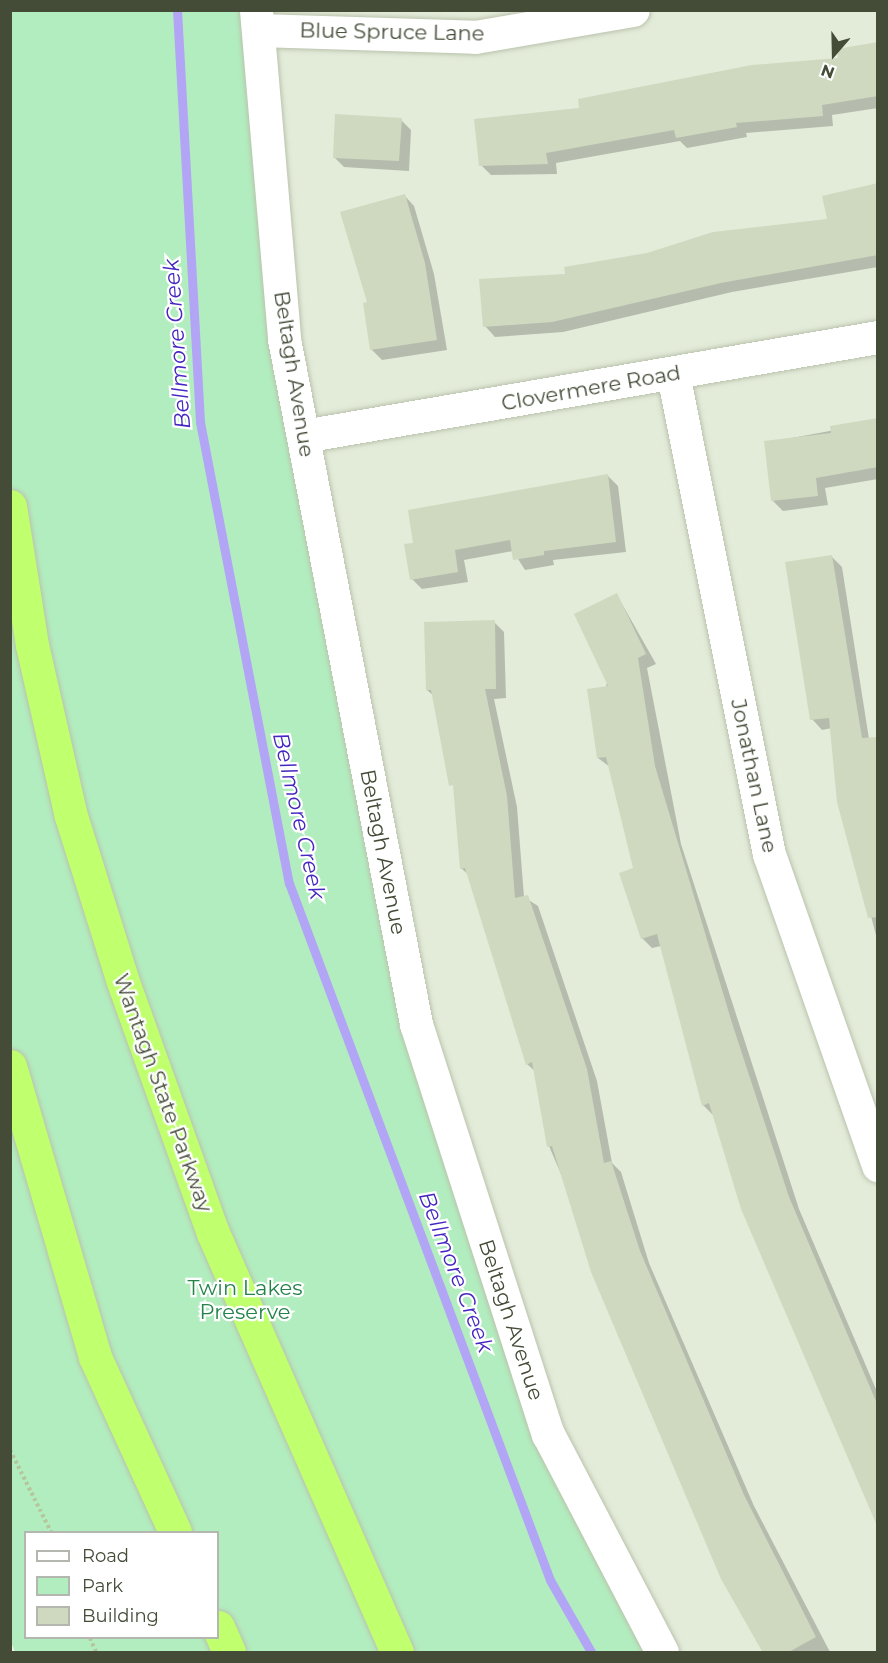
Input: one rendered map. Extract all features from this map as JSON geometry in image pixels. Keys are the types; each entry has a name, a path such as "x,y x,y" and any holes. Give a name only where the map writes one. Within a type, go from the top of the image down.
{"highway":[{"name":"Wantagh State Parkway","path":"10,506 32,645 71,816 122,980 213,1233 397,1653"},
{"path":"10,1066 96,1357 174,1531"},
{"path":"219,1629 229,1653"}],"street":[{"name":"Blue Spruce Lane","path":"257,20 475,37 633,10"},
{"name":"Beltagh Avenue","path":"257,20 284,339 416,1024 548,1434 662,1653"},
{"name":"Clovermere Road","path":"303,436 878,337"},
{"name":"Jonathan Lane","path":"673,374 769,855 878,1166"}],"path":[{"path":"10,1450 50,1531"},
{"path":"90,1639 96,1653"}],"shaded area":[{"path":"256,11 877,11 877,1652 662,1652 548,1434 416,1024 303,436"}],"green space":[{"name":"Twin Lakes Preserve","path":"10,11 256,11 284,339 416,1024 548,1434 662,1652 15,1652 11,1642"}],"building":[{"path":"878,42 878,96 822,105 823,116 736,123 737,127 676,138 674,130 546,153 548,164 479,166 474,119 579,108 578,99 752,65 838,58 837,49"},
{"path":"335,114 402,118 399,161 333,158"},
{"path":"878,183 878,255 721,283 552,322 483,327 479,279 565,274 564,267 647,253 713,232 827,219 822,196"},
{"path":"405,194 425,263 437,340 370,350 363,303 367,302 340,212"},
{"path":"878,418 878,467 816,478 818,496 771,501 764,441 831,433 830,426"},
{"path":"608,474 616,542 544,551 544,555 513,560 510,540 455,550 458,572 410,580 404,544 413,543 408,510"},
{"path":"832,555 862,738 878,737 878,917 868,918 837,802 829,718 810,720 785,562"},
{"path":"617,593 646,654 638,658 655,766 732,1023 789,1197 878,1406 878,1528 741,1209 709,1103 702,1106 657,934 641,939 619,873 633,868 606,757 597,758 587,689 608,686 574,614"},
{"path":"495,620 496,689 485,689 507,796 515,898 528,895 587,1069 604,1163 611,1161 640,1251 744,1495 816,1637 787,1653 763,1653 721,1579 591,1272 552,1146 547,1147 532,1062 526,1065 465,868 460,869 453,785 449,786 431,690 426,690 424,622"}],"waterway":[{"name":"Bellmore Creek","path":"177,10 200,422 289,883 550,1580 591,1652"}]}
